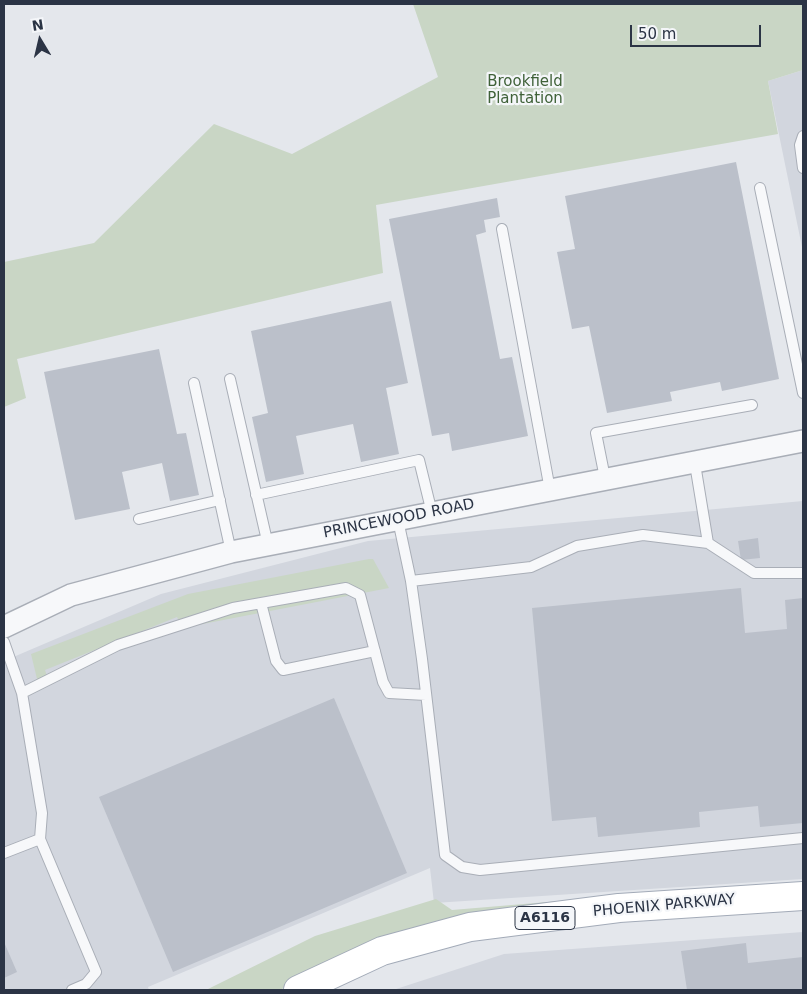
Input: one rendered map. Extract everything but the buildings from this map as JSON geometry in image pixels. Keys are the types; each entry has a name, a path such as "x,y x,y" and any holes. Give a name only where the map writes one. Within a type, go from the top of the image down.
{"main road":[{"name":"PHOENIX PARKWAY","path":"298,990 382,951 470,927 619,908 803,896"}],"street":[{"name":"PRINCEWOOD ROAD","path":"4,627 71,595 231,552 605,478 695,464 803,441"}],"lane":[{"path":"803,136 800,145 803,168"},
{"path":"760,188 803,393"},
{"path":"502,229 550,490"},
{"path":"230,379 268,545"},
{"path":"194,383 231,552"},
{"path":"605,478 596,432 752,405"},
{"path":"256,495 419,460 432,513"},
{"path":"695,464 708,543"},
{"path":"139,519 220,500"},
{"path":"398,520 411,581 446,855 462,867 480,870 803,838"},
{"path":"411,581 530,566 577,546 643,535 708,543 754,573 803,573"},
{"path":"22,693 118,645 232,608 346,588 360,595 383,682 389,692 426,695"},
{"path":"261,603 276,661 283,670 375,651"},
{"path":"4,642 22,693 42,812 40,839 96,972 86,984 72,990"},
{"path":"4,853 40,839"}],"shaded area":[{"path":"803,70 803,252 768,81"},
{"path":"803,501 803,879 434,903 430,868 148,987 149,990 4,990 4,661 161,594 368,541"},
{"path":"803,932 803,990 393,990 504,954"}],"green space":[{"name":"Brookfield Plantation","path":"413,4 803,4 803,70 768,81 778,134 376,205 383,273 17,359 26,398 4,407 4,262 94,243 214,124 292,154 438,77"},
{"path":"373,559 389,588 182,628 177,617 45,670 49,682 38,683 31,654 188,594"},
{"path":"655,893 341,960 280,990 206,990 315,936 436,899 452,910"}]}
